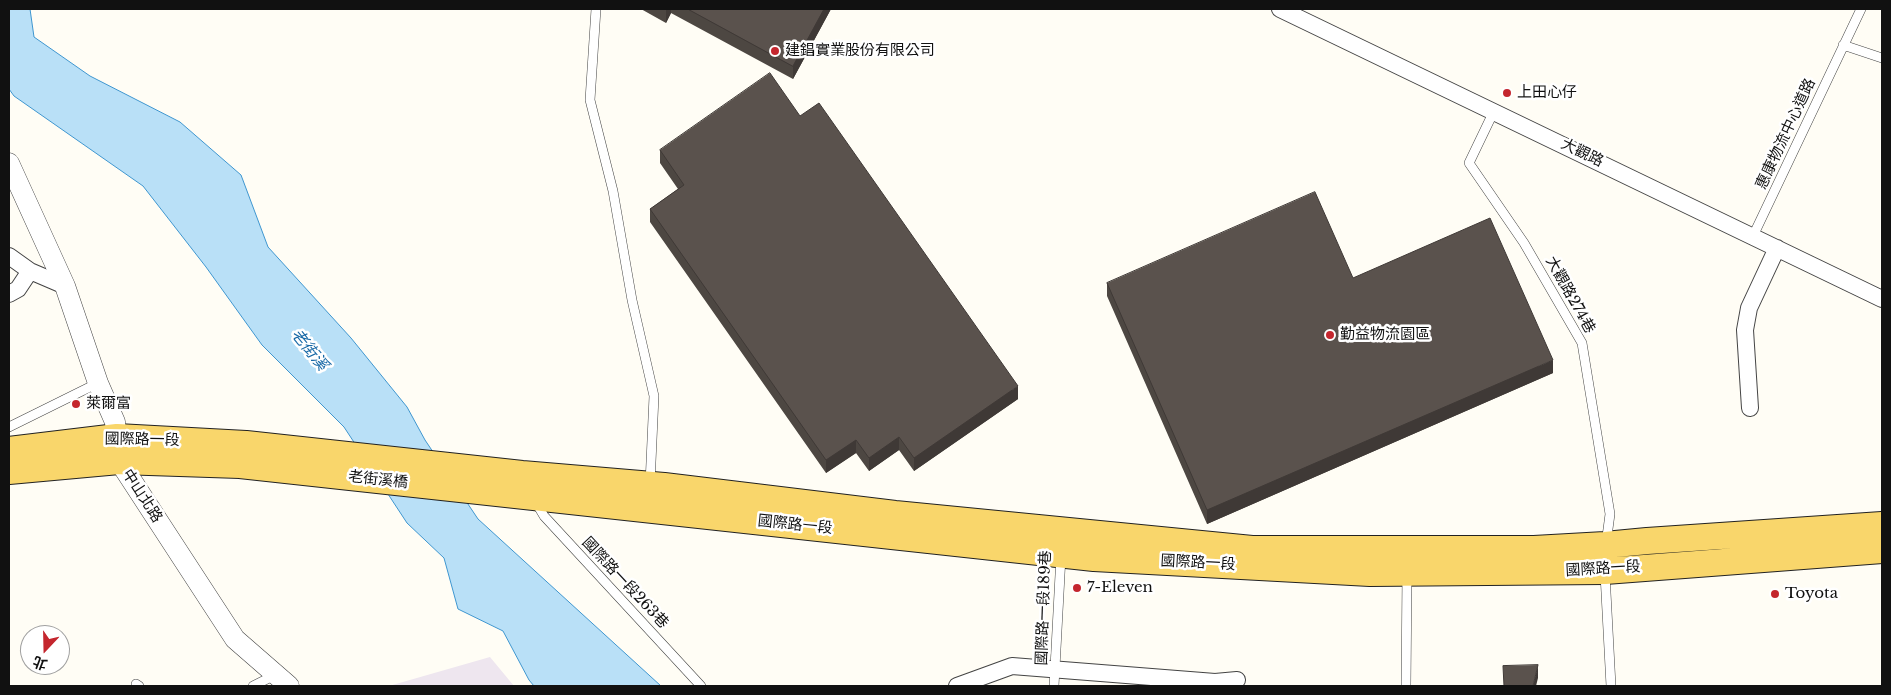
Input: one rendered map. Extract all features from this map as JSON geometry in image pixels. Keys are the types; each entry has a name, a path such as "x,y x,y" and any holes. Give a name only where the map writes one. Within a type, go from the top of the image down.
{"main road":[{"name":"國際路一段","path":"9,471 118,449"},
{"name":"國際路一段","path":"9,450 118,449 243,455"},
{"name":"老街溪橋","path":"243,455 524,488"},
{"name":"國際路一段","path":"524,488 650,484 895,514 1060,542 1094,558 1350,572 1407,561 1605,558 1786,544 1882,525"},
{"name":"國際路一段","path":"524,488 1060,542"},
{"name":"國際路一段","path":"1786,544 1882,550"}],"street":[{"name":"大觀路","path":"1285,10 1882,299"},
{"name":"中山北路","path":"9,163 65,286 98,383 115,422 118,449 235,639 282,681"},
{"path":"1750,408 1745,330 1749,308 1777,248"},
{"path":"9,256 30,271 65,286"},
{"path":"9,294 18,289 30,271"},
{"path":"957,686 1012,666 1215,682 1237,680"}],"lane":[{"path":"596,9 590,100 614,191 632,300 654,396 650,484"},
{"name":"惠康物流中心道路","path":"1754,236 1861,9"},
{"path":"1843,45 1882,58"},
{"name":"大觀路274巷","path":"1494,111 1469,163 1524,242 1582,343 1610,514 1605,558"},
{"path":"9,427 98,383"},
{"name":"國際路一段263巷","path":"524,488 544,516 701,686"},
{"name":"國際路一段189巷","path":"1054,686 1060,542"},
{"path":"1605,558 1611,686"},
{"path":"1406,686 1407,561"},
{"path":"253,686 282,681"}],"shaded area":[{"path":"490,657 514,686 389,686"}],"water":[{"name":"老街溪","path":"9,9 30,9 34,37 90,76 180,122 241,175 268,247 351,338 407,407 425,440 478,519 661,686 534,686 503,631 458,609 444,558 407,523 344,427 262,345 206,267 143,186 14,96 9,89"}],"building":[{"name":"建錩實業股份有限公司","path":"688,9 824,9 793,66"},
{"path":"770,73 800,116 819,103 1018,386 914,458 899,437 869,458 856,440 826,460 650,209 684,185 660,150"},
{"name":"勤益物流園區","path":"1315,192 1353,278 1490,218 1553,360 1207,510 1107,283"},
{"path":"1538,665 1533,686 1504,686 1503,666"}],"place":[{"name":"建錩實業股份有限公司","path":"775,51"},
{"name":"上田心仔","path":"1507,93"},
{"name":"勤益物流園區","path":"1330,335"},
{"name":"萊爾富","path":"76,404"},
{"name":"7-Eleven","path":"1077,588"},
{"name":"Toyota","path":"1775,594"}]}
